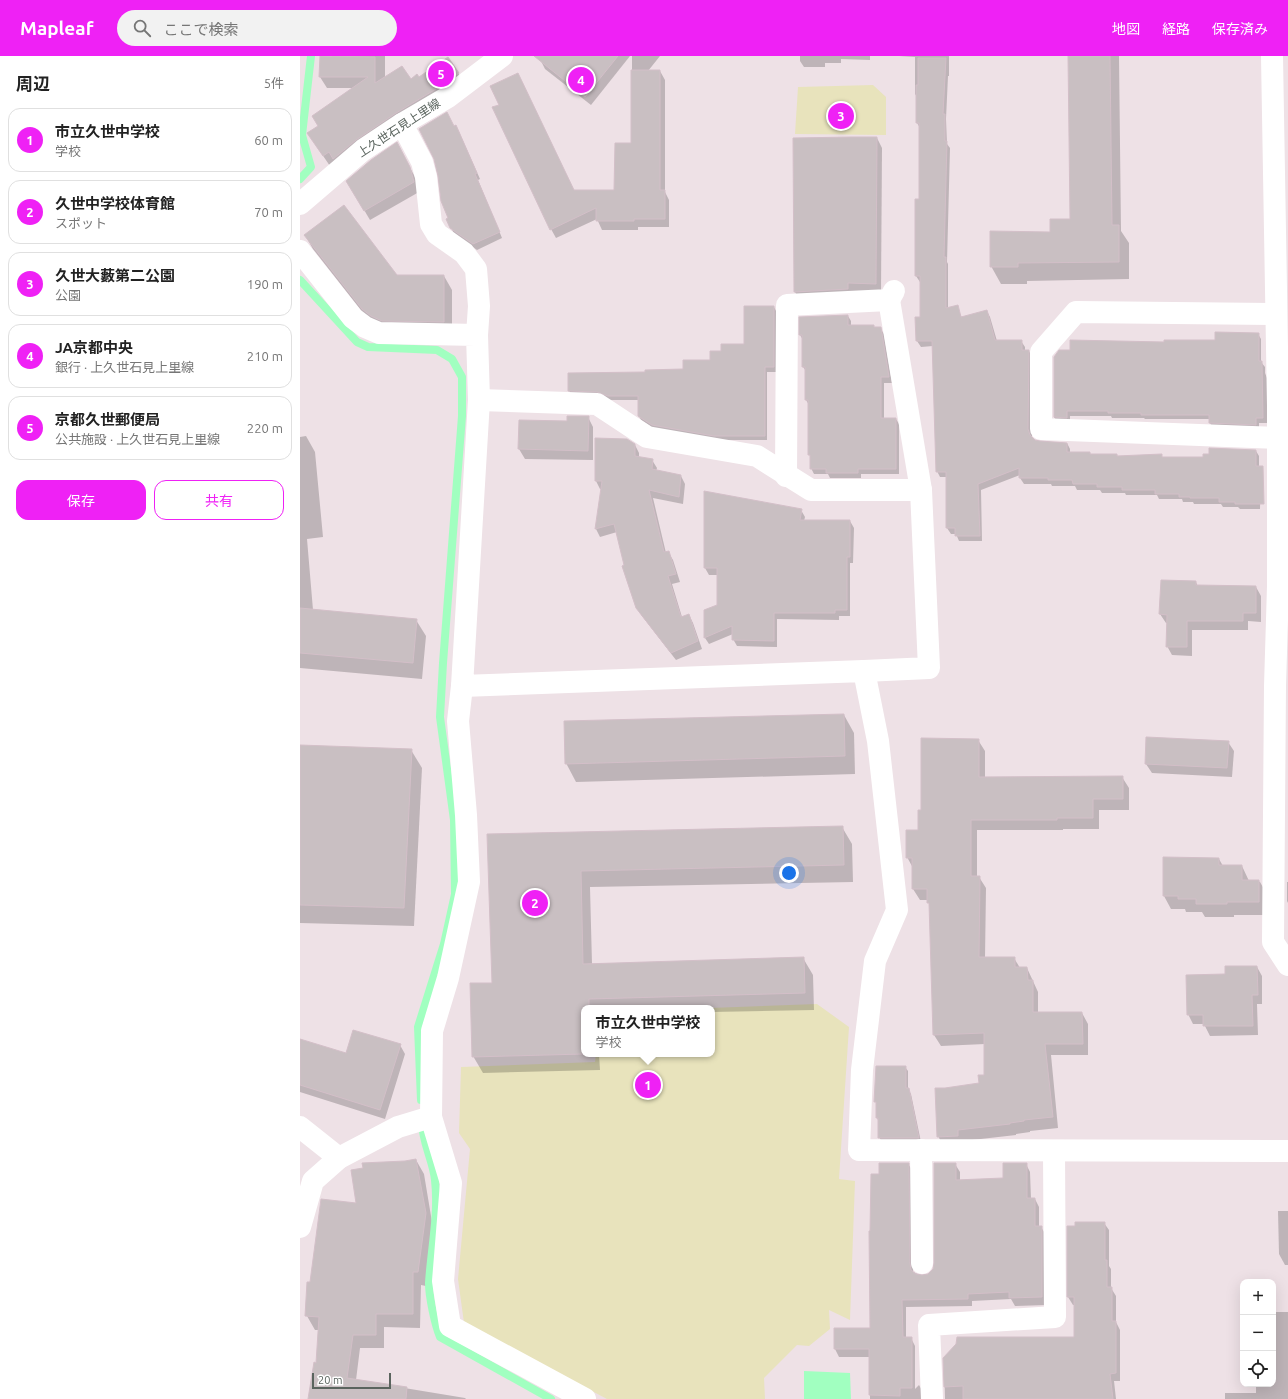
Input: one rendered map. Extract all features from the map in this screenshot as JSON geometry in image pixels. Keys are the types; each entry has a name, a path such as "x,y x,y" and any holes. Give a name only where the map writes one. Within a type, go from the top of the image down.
{"street":[{"name":"上久世石見上里線","path":"300,204 363,150 402,124 448,97 502,56"},
{"path":"1272,56 1281,109 1276,314 1278,586 1281,686 1273,942 1288,965"},
{"path":"402,124 422,162 426,177 431,224 437,234 464,254 476,269 479,306 477,335 478,400 462,686 458,721 466,815 469,882 448,978 432,1031 431,1117 451,1183 443,1281 450,1326 585,1399"},
{"path":"300,251 353,318 365,327 379,333 477,335"},
{"path":"462,686 930,668 921,490 892,296 787,305 786,476"},
{"path":"1276,314 1076,312 1040,352 1040,429 1278,438"},
{"path":"478,400 597,404 647,437 757,456 810,490 921,490"},
{"path":"864,671 878,741 897,910 874,961 862,1070 859,1150 1288,1151"},
{"path":"300,1227 313,1181 339,1158 398,1127 431,1117"},
{"path":"300,1127 339,1158"},
{"path":"921,1150 922,1263"},
{"path":"932,1399 929,1325 1055,1317 1054,1151"}],"shaded area":[{"path":"873,85 886,97 886,135 795,134 798,87"},
{"path":"817,1004 849,1027 839,1179 855,1181 850,1320 829,1310 830,1329 809,1346 797,1345 764,1378 765,1399 607,1399 464,1323 458,1279 470,1149 459,1133 461,1067 595,1062 596,1057 715,1057 715,1008"},
{"path":"804,1371 850,1373 851,1399 804,1399"}],"building":[{"path":"320,56 375,57 375,83 402,66 411,79 417,74 419,77 448,57 459,73 356,140 333,159 329,152 323,156 307,133 318,126 312,116 368,77 319,77"},
{"path":"534,56 618,56 585,97"},
{"path":"1068,56 1110,56 1112,225 1119,225 1119,262 1018,263 1018,267 990,267 990,231 1050,232 1050,219 1070,219"},
{"path":"918,58 946,58 943,114 945,114 945,141 947,141 944,257 946,257 946,308 958,305 961,317 987,310 995,340 1022,340 1022,350 1029,350 1028,429 1030,435 1035,440 1067,443 1067,452 1117,454 1117,456 1162,454 1162,457 1203,457 1203,454 1209,454 1209,448 1256,450 1256,466 1263,466 1264,504 1235,504 1235,502 1219,502 1219,498 1190,498 1179,497 1179,494 1155,494 1155,490 1122,490 1122,487 1097,487 1097,484 1073,484 1072,480 1019,478 1019,468 978,484 980,536 955,536 955,528 946,528 946,472 936,472 932,341 916,341 915,317 920,317 920,276 915,276 915,199 919,199 919,123 916,123"},
{"path":"631,70 660,70 660,190 665,190 665,219 596,221 596,208 550,230 492,107 499,105 490,86 518,73 574,190 614,190 615,143 631,143"},
{"path":"447,112 454,126 456,125 500,232 473,244 450,228 446,219 448,218 441,201 434,159 419,129"},
{"path":"877,137 876,284 848,283 848,289 794,292 793,138"},
{"path":"397,142 410,167 414,182 364,211 346,181 371,160"},
{"path":"344,205 397,275 444,275 444,322 382,321 371,316 362,309 304,235"},
{"path":"744,306 774,306 774,367 765,367 765,436 714,436 652,425 638,416 638,396 608,396 597,392 568,391 568,373 645,372 645,370 683,369 683,360 710,360 710,351 721,351 721,344 744,344"},
{"path":"848,315 848,325 874,325 874,327 881,327 889,377 881,377 881,418 896,418 896,469 858,469 858,473 826,473 826,469 810,469 810,455 808,455 808,400 805,400 805,367 802,367 802,335 799,335 799,317"},
{"path":"1215,332 1259,333 1259,361 1262,361 1263,418 1256,418 1256,425 1209,423 1209,415 1141,415 1141,413 1108,413 1108,411 1067,411 1067,418 1054,417 1054,357 1059,350 1070,350 1070,340 1164,342 1164,340 1215,340"},
{"path":"567,416 589,416 588,451 518,449 519,420 567,421"},
{"path":"595,438 627,439 635,444 635,456 653,459 652,469 681,475 679,497 649,490 664,552 669,551 676,574 668,576 681,617 689,614 698,641 671,653 636,608 622,566 624,565 614,524 595,529 602,481 595,481"},
{"path":"704,491 802,509 800,520 850,520 850,557 847,557 847,610 835,610 835,613 774,613 774,641 732,640 732,626 704,638 704,610 717,605 717,568 704,568"},
{"path":"1161,580 1196,581 1196,585 1256,586 1256,613 1243,613 1243,621 1187,621 1187,647 1166,647 1167,615 1159,614"},
{"path":"300,608 417,619 413,663 300,653"},
{"path":"844,714 845,756 565,764 564,721"},
{"path":"1146,737 1229,741 1227,768 1145,764"},
{"path":"921,738 979,739 979,777 1123,776 1123,799 1093,799 1093,818 1057,818 1057,820 971,820 971,876 980,876 979,957 1015,957 1015,967 1027,967 1028,980 1033,980 1033,1012 1082,1012 1083,1044 1045,1044 1053,1117 958,1130 958,1136 937,1137 935,1088 979,1083 978,1075 984,1075 984,1033 933,1035 929,903 927,903 927,889 912,889 912,858 906,858 906,830 918,830 918,810 921,810"},
{"path":"300,745 412,749 404,908 300,905"},
{"path":"843,826 844,865 581,871 583,964 804,957 805,993 589,999 589,1005 581,1005 581,1054 472,1057 470,983 492,983 487,834"},
{"path":"1163,857 1219,858 1219,865 1242,865 1242,880 1259,880 1259,902 1196,904 1196,899 1178,899 1178,896 1163,896"},
{"path":"1225,966 1257,966 1258,995 1252,995 1253,1026 1203,1026 1203,1015 1187,1015 1186,975 1225,974"},
{"path":"353,1030 401,1044 380,1110 300,1085 300,1039 346,1053"},
{"path":"876,1066 906,1066 906,1088 909,1088 919,1138 878,1138 878,1118 876,1118 876,1102 874,1102"},
{"path":"416,1159 426,1213 418,1272 413,1272 413,1314 376,1314 376,1335 353,1335 347,1378 407,1387 406,1399 308,1399 314,1362 316,1363 319,1317 305,1316 307,1282 310,1282 321,1199 356,1203 351,1170 363,1168 362,1163"},
{"path":"879,1163 909,1163 910,1263 911,1270 916,1274 928,1274 933,1269 934,1263 934,1163 956,1163 956,1180 1003,1178 1003,1163 1027,1163 1027,1198 1035,1198 1035,1226 1042,1226 1042,1297 1009,1298 1009,1292 968,1294 968,1299 902,1300 903,1337 912,1337 912,1388 900,1388 900,1396 869,1395 869,1349 834,1349 834,1328 870,1328 869,1231 871,1174 879,1174"},
{"path":"1075,1222 1105,1222 1107,1287 1112,1287 1112,1321 1116,1321 1116,1373 1110,1374 1113,1399 963,1399 963,1386 944,1387 943,1358 956,1344 957,1337 1074,1337 1074,1297 1067,1297 1067,1226 1075,1226"}],"waterway":[{"path":"300,179 311,167 302,135 311,56"},
{"path":"300,280 357,342 368,347 437,350 452,359 462,377 462,416 440,717 454,820 455,894 444,944 418,1027 421,1100"},
{"path":"422,1121 422,1129 435,1180 436,1206 429,1283 433,1311 440,1337 551,1399"}],"place":[{"name":"京都久世郵便局","path":"441,74"},
{"name":"JA京都中央","path":"581,80"},
{"name":"久世大藪第二公園","path":"841,116"},
{"name":"久世中学校体育館","path":"535,903"},
{"name":"市立久世中学校","path":"648,1085"}]}
